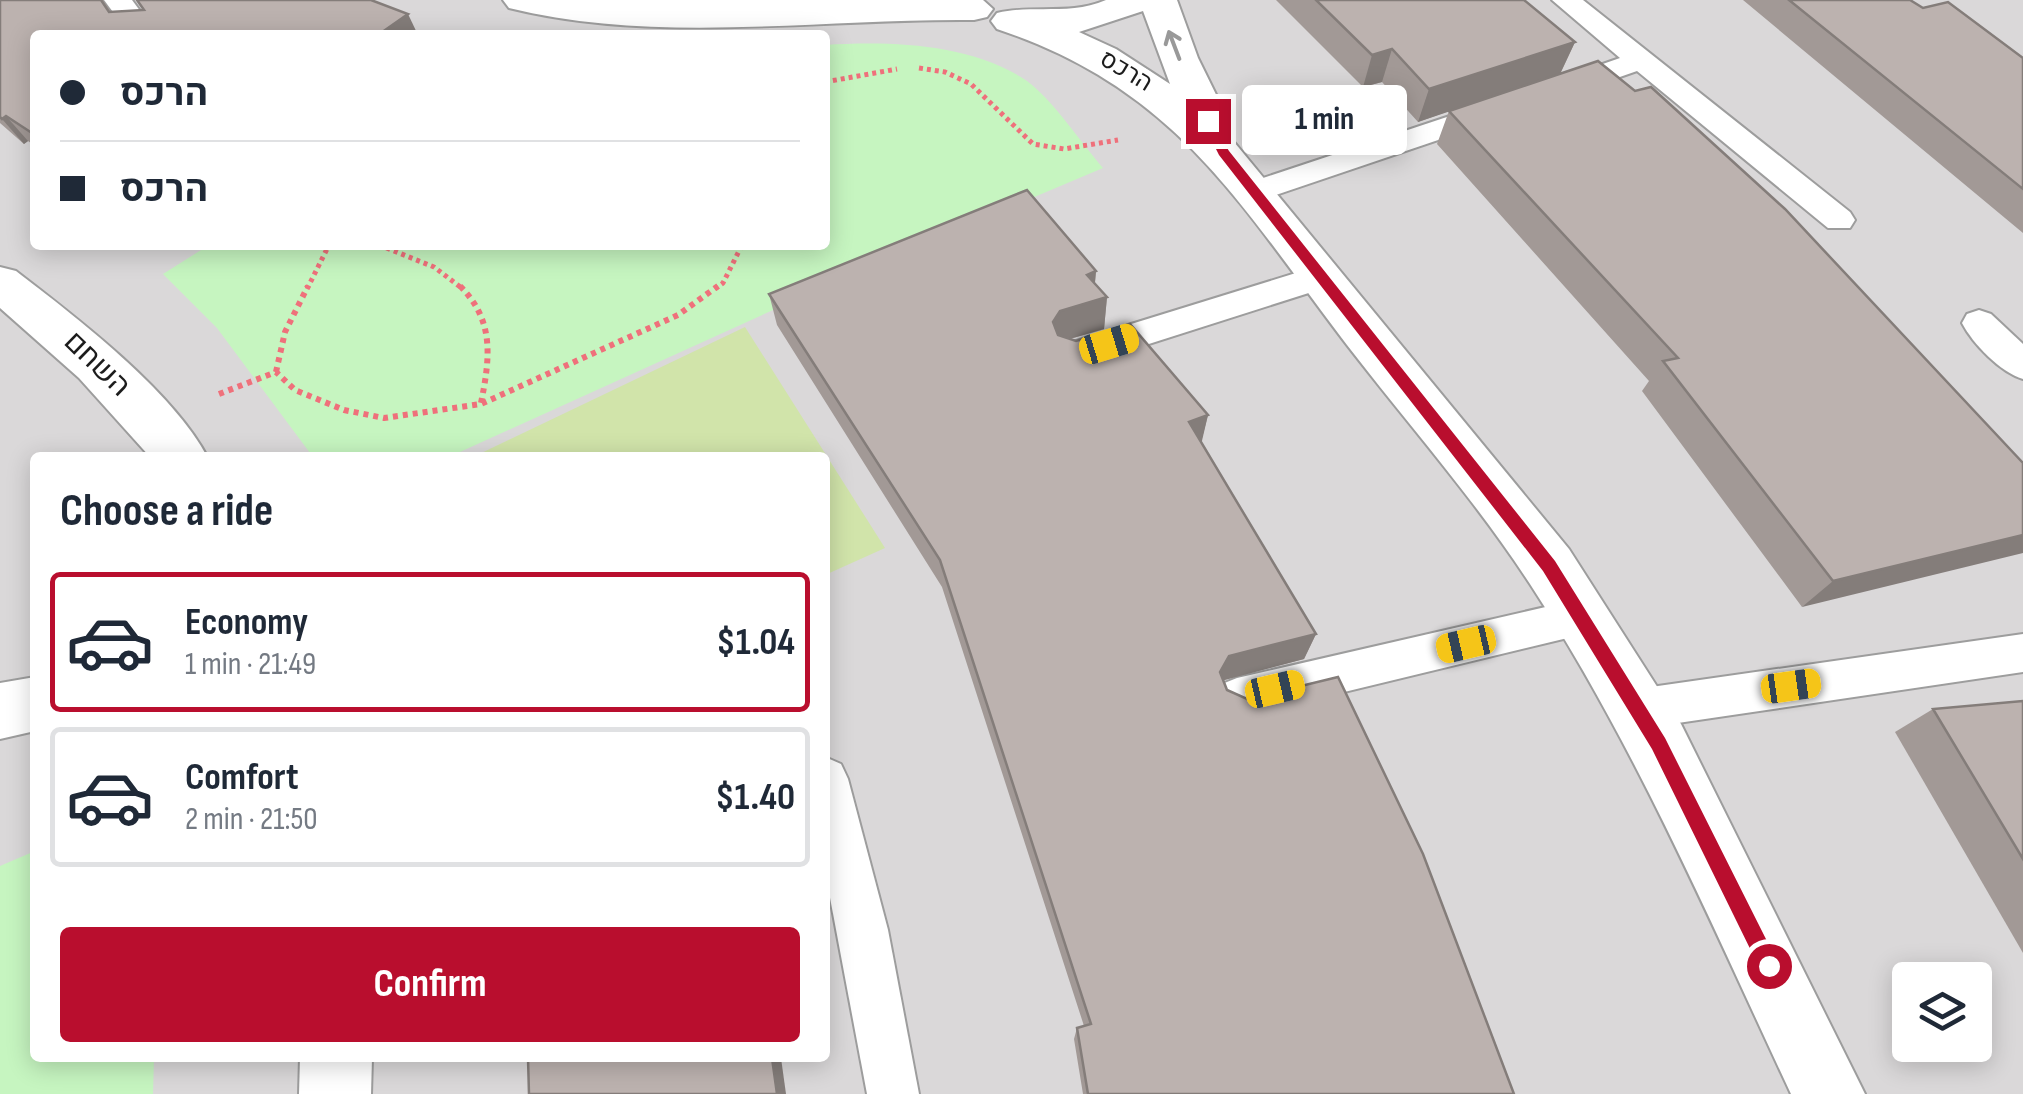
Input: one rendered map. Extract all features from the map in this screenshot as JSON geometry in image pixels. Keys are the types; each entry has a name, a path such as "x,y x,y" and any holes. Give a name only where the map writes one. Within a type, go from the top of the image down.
{"street":[{"path":"522,0 589,12 641,7 748,10 876,6 981,10 1080,22 1136,0"},
{"path":"748,10 800,0"},
{"name":"הרכס","path":"1158,0 1178,58 1224,155"},
{"name":"הרכס","path":"981,10 1068,39 1110,58 1164,94 1224,155 1325,276 1549,566 1637,708 1829,1094"},
{"name":"השחם","path":"0,283 60,329 167,439"},
{"path":"0,711 30,705"},
{"path":"335,1094 336,1062"}],"lane":[{"path":"118,0 140,30"},
{"path":"1566,0 1839,220"},
{"path":"1224,155 1523,100 1642,60"},
{"path":"1073,355 1325,276"},
{"path":"1979,322 2023,366"},
{"path":"1237,698 1580,617"},
{"path":"1637,708 2023,653"},
{"path":"830,798 864,930 892,1094"}],"path":[{"path":"830,81 911,66 945,72 971,84 1033,144 1064,149 1224,155"},
{"path":"167,439 276,372 285,332 326,250"},
{"path":"395,250 420,258 470,292 489,342 481,404"},
{"path":"276,372 295,390 344,410 384,418 481,404 678,315 723,283 740,250"}],"shaded area":[{"path":"0,0 2023,0 2023,1094 0,1094"}],"green space":[{"path":"830,45 929,47 1005,68 1046,99 1103,168 857,272 460,452 309,452 217,328 163,274 201,250 830,250"},
{"path":"745,327 824,452 483,452"},
{"path":"830,461 885,548 830,573"},
{"path":"30,853 30,1062 154,1062 153,1094 0,1094 0,866"}],"building":[{"path":"0,0 101,0 109,12 144,10 137,0 371,0 408,14 385,30 30,30 30,132 6,116 0,117"},
{"path":"1316,0 1524,0 1575,42 1429,89 1392,49 1372,55"},
{"path":"1789,0 1910,0 1923,8 1948,2 2023,58 2023,189"},
{"path":"1598,61 1635,91 1651,87 1785,209 2023,463 2023,535 1833,581 1663,361 1678,358 1449,111"},
{"path":"1027,190 1096,271 1087,275 1107,297 1060,311 1053,322 1058,335 1076,341 1130,324 1208,415 1189,422 1316,634 1229,656 1220,672 1227,690 1247,699 1338,677 1423,854 1514,1094 1088,1094 1077,1028 1091,1024 940,560 769,294"},
{"path":"2023,701 2023,859 1933,709"},
{"path":"528,1062 773,1062 777,1094 529,1094"}],"route":[{"path":"1208,121 1224,152 1549,566 1658,744 1769,966"}]}
